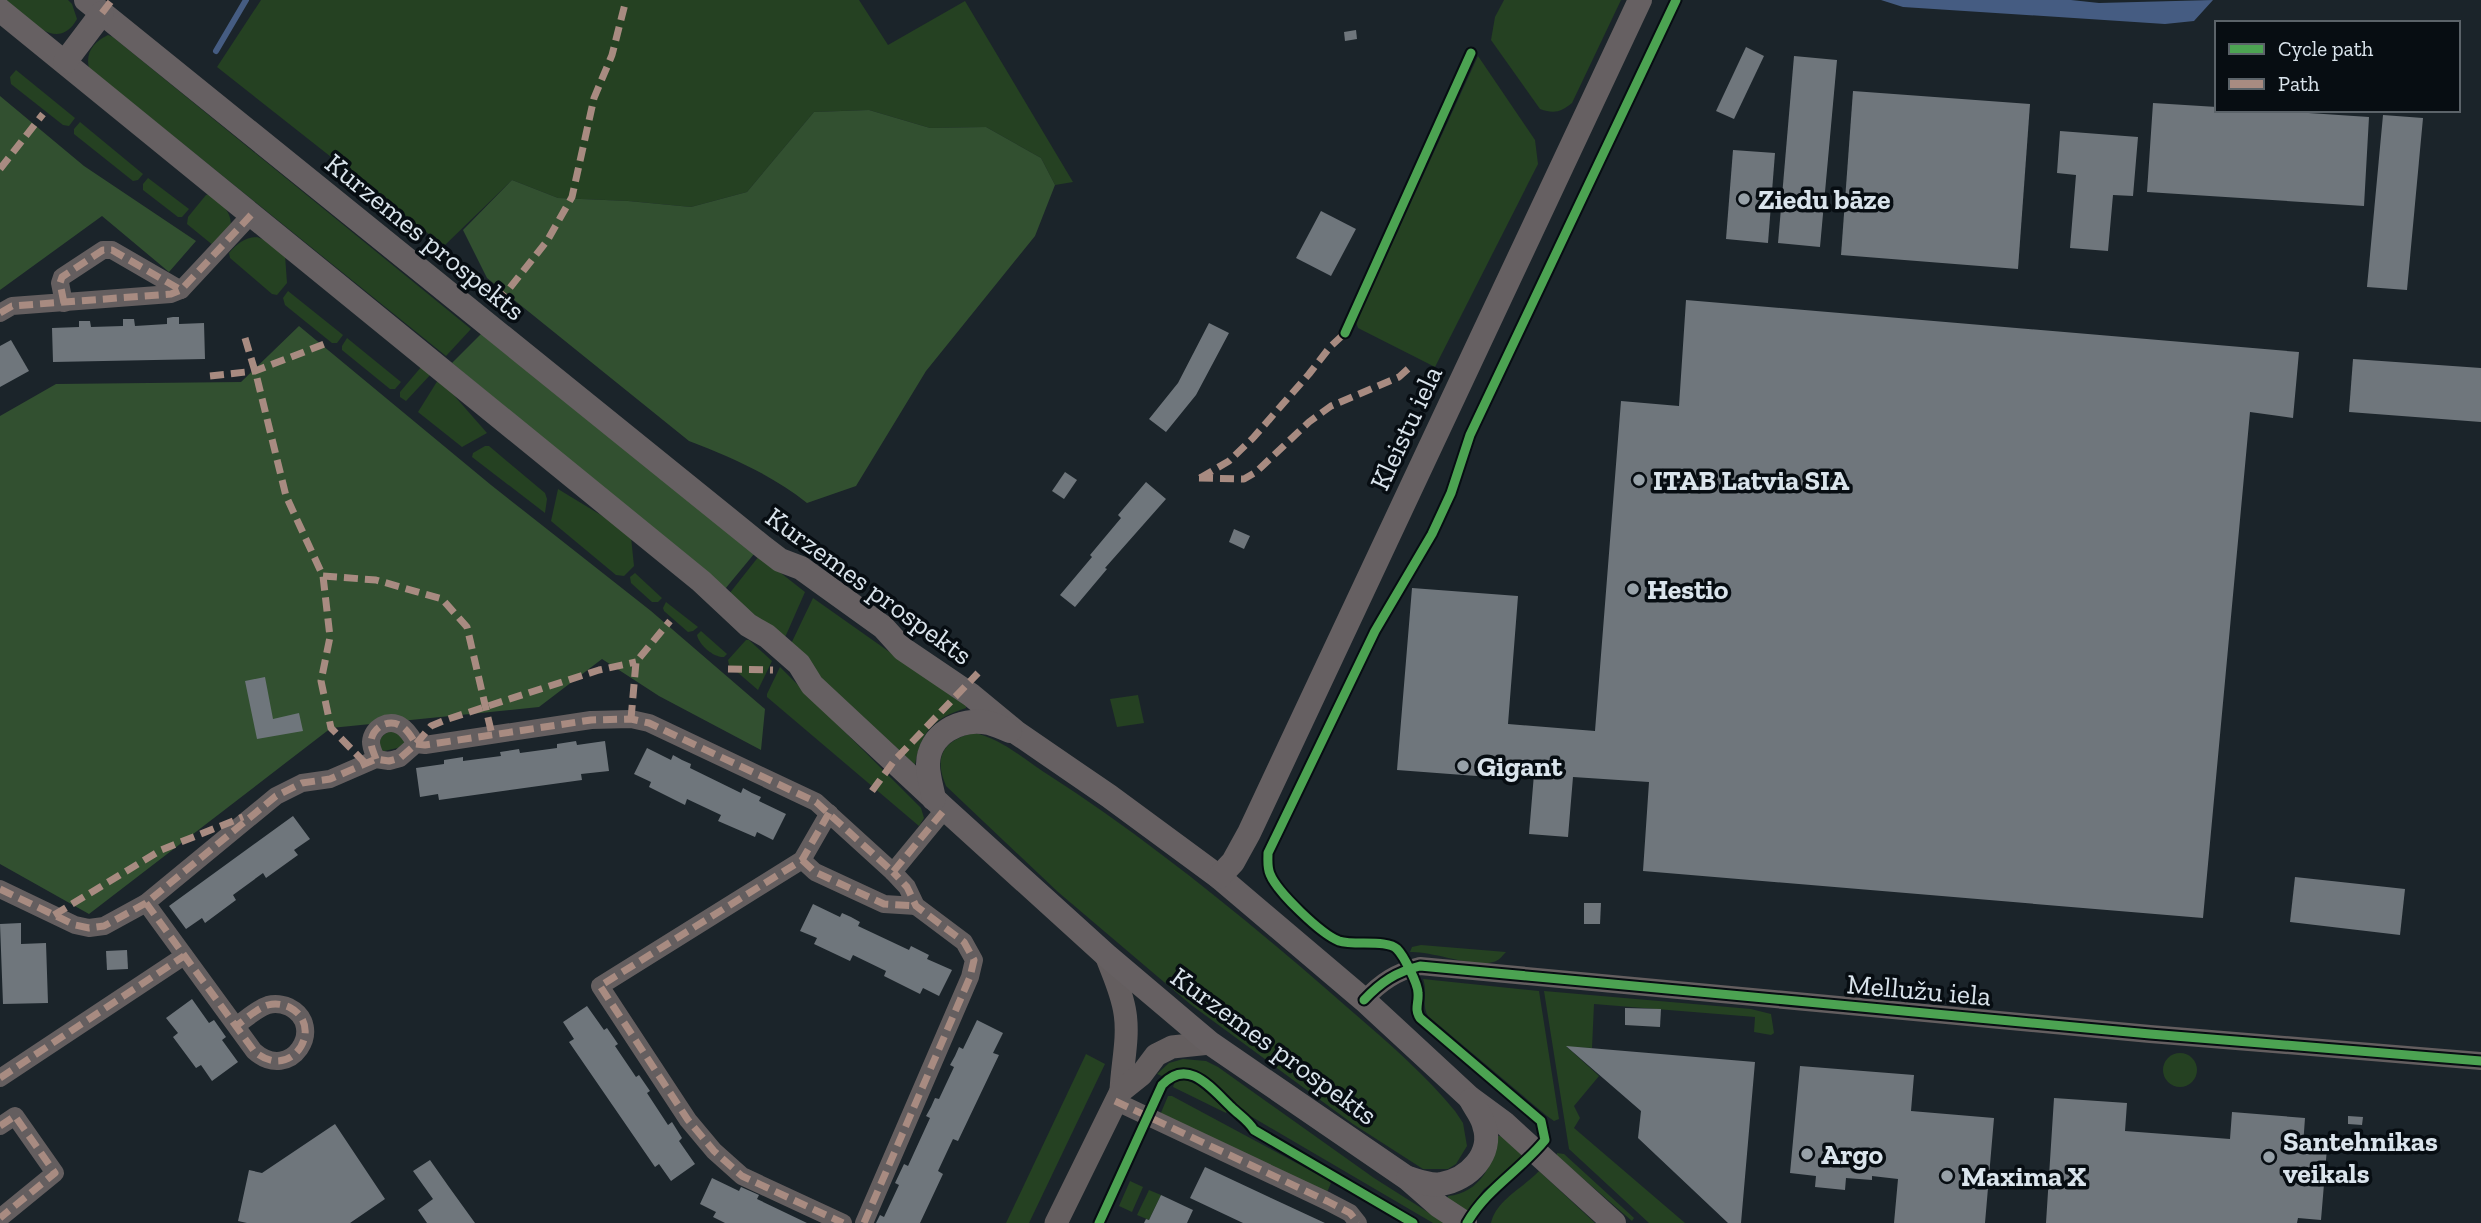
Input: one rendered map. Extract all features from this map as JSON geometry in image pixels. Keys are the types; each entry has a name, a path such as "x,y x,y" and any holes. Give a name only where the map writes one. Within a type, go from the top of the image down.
{"main road":[{"name":"Kleistu iela","path":"1219,877 1233,862 1249,834 1640,0"},
{"name":"Kurzemes prospekts","path":"94,7 762,547 780,560 801,568 883,627 903,649 971,695 1017,733 1109,796 1219,877 1364,1000 1470,1098 1504,1123 1614,1223"},
{"path":"65,62 94,7"},
{"name":"Kurzemes prospekts","path":"0,10 701,581 748,625 767,636 799,664 812,685 940,804 1106,955 1210,1042 1408,1178 1438,1206 1465,1223"},
{"path":"940,804 928,768 934,743 943,733 960,724 987,723 1017,733"},
{"path":"1408,1178 1438,1185 1458,1180 1473,1170 1483,1153 1485,1126 1470,1098"}],"street":[{"path":"0,313 12,306 171,294 181,290 251,215"},
{"path":"64,303 60,284 62,276 103,250 112,250 181,290"},
{"path":"376,759 371,740 376,729 385,724 395,723 404,727 416,744 425,746 591,720 631,719 678,735 798,792 828,813 893,873 907,887 916,906 964,942 974,960 970,977 863,1223"},
{"path":"0,889 75,925 89,928 104,926 146,903 276,796 302,783 330,779 376,759 389,761 400,758 416,744"},
{"path":"893,873 940,804"},
{"path":"828,813 802,860 600,986 688,1120 715,1151 742,1176 843,1223"},
{"path":"802,860 815,872 884,904 916,906"},
{"path":"146,903 236,1026"},
{"path":"1056,1223 1118,1096 1126,1041 1126,1015 1122,994 1106,955"},
{"path":"0,1078 184,956"},
{"name":"Mellužu iela","path":"1364,1000 1388,978 1420,967 2481,1061"},
{"path":"1118,1096 1141,1075 1156,1055 1172,1047 1210,1042"},
{"path":"1118,1096 1350,1213 1358,1223"},
{"path":"0,1126 15,1116 55,1173 0,1218"}],"green space":[{"path":"6,0 68,0 77,19 69,29 60,34 51,33 32,23"},
{"path":"261,0 859,0 888,45 965,1 1073,182 1055,185 1041,158 986,127 930,128 869,110 814,112 747,192 691,207 558,198 512,180 444,246 217,67"},
{"path":"1504,0 1621,0 1572,103 1564,108 1553,112 1540,109 1491,40 1495,17"},
{"path":"108,35 471,329 446,356 89,68 88,57 92,48"},
{"path":"1478,56 1535,140 1538,164 1435,367 1358,328 1356,322"},
{"path":"16,70 75,118 69,126 63,125 11,84 10,77"},
{"path":"0,96 84,166 196,241 169,272 102,216 0,290"},
{"path":"869,110 930,128 986,127 1041,158 1055,185 1035,236 926,371 856,486 807,503 751,468 689,441 487,278 463,230 512,180 558,198 691,207 747,192 814,112"},
{"path":"80,122 143,174 138,180 133,181 74,134 74,129"},
{"path":"148,178 189,209 182,217 178,217 143,190 143,184"},
{"path":"210,194 227,211 231,220 231,225 214,246 187,224 188,217 206,195"},
{"path":"257,237 268,241 285,255 287,283 277,295 272,294 230,258 229,253 238,244"},
{"path":"288,291 343,335 337,343 332,343 285,305 283,298"},
{"path":"299,326 491,485 651,611 765,709 761,750 659,696 602,659 539,707 331,728 89,914 0,864 0,416 56,384 241,382"},
{"path":"481,334 754,554 725,589 452,363"},
{"path":"347,338 401,382 395,389 390,389 342,350"},
{"path":"422,366 431,374 406,401 400,397 400,392"},
{"path":"438,380 487,433 462,447 418,412"},
{"path":"489,446 545,493 545,513 472,457 473,453"},
{"path":"558,489 614,523 631,537 634,566 624,576 616,575 551,521"},
{"path":"759,556 805,592 783,642 729,594"},
{"path":"635,573 662,598 658,602 652,602 631,583 630,577"},
{"path":"813,598 966,706 937,721 921,743 915,765 789,648"},
{"path":"666,602 698,627 688,632 664,611"},
{"path":"701,631 727,654 724,657 704,647 697,635"},
{"path":"746,640 772,661 758,690 729,665 728,660"},
{"path":"780,667 921,808 924,818 919,826 767,697"},
{"path":"1138,695 1144,723 1117,727 1110,699"},
{"path":"392,730 404,737 406,746 380,752 381,738"},
{"path":"974,733 1012,750 1158,852 1264,936 1380,1036 1427,1080 1463,1123 1467,1146 1456,1164 1448,1169 1423,1169 1353,1124 1190,1004 1058,892 946,786 941,766 944,751 955,740"},
{"path":"1421,945 1506,952 1495,961 1475,963 1410,952 1412,947"},
{"path":"1423,979 1539,991 1559,1119 1554,1121 1547,1116 1428,1016"},
{"path":"1544,991 1751,1009 1771,1014 1774,1033 1771,1035 1754,1032 1755,1017 1594,1004 1592,1048 1567,1047 1599,1076 1574,1106 1580,1118 1574,1128 1685,1223 1649,1223 1569,1149"},
{"path":"2180,1053 2192,1058 2197,1070 2192,1082 2180,1087 2168,1082 2163,1070 2168,1058"},
{"path":"1086,1054 1105,1064 1029,1223 1006,1223"},
{"path":"1183,1059 1206,1061 1218,1067 1374,1178 1445,1223 1433,1223 1247,1114 1200,1073 1184,1070 1162,1076 1157,1074 1169,1063"},
{"path":"1183,1078 1193,1080 1227,1111 1226,1113 1173,1087 1175,1081"},
{"path":"1168,1096 1328,1180 1331,1183 1326,1195 1160,1115"},
{"path":"1498,1136 1502,1136 1523,1156 1510,1171 1484,1189 1468,1211 1448,1200 1448,1196 1469,1189 1484,1175 1493,1157"},
{"path":"1557,1153 1564,1154 1634,1218 1632,1221 1557,1156"},
{"path":"1539,1171 1595,1223 1491,1223 1504,1201"},
{"path":"1130,1181 1143,1187 1132,1212 1119,1206"},
{"path":"1149,1190 1161,1195 1149,1220 1137,1215"}],"water":[{"path":"1881,0 2071,0 2099,3 2213,0 2194,21 2165,24 1903,7"}],"building":[{"path":"1356,30 1357,39 1345,41 1344,32"},
{"path":"1746,47 1764,56 1734,119 1716,111"},
{"path":"1794,56 1837,60 1820,247 1778,243"},
{"path":"1853,91 2030,104 2018,269 1841,255"},
{"path":"2153,103 2215,107 2215,112 2293,112 2369,117 2364,206 2147,192"},
{"path":"2383,115 2423,118 2407,290 2367,287"},
{"path":"2060,131 2138,137 2133,196 2113,195 2108,251 2070,248 2076,175 2057,173"},
{"path":"1733,150 1775,153 1768,243 1726,239"},
{"path":"1321,211 1356,229 1331,276 1296,258"},
{"path":"1686,300 2299,352 2293,418 2250,412 2203,918 1643,871 1649,782 1573,777 1568,837 1529,834 1534,774 1504,771 1503,778 1397,770 1412,588 1518,596 1508,724 1595,731 1621,401 1679,406"},
{"path":"179,317 179,324 204,323 205,359 53,362 52,328 79,327 79,321 90,321 91,327 123,326 123,319 134,319 135,326 167,324 167,318"},
{"path":"1209,323 1229,333 1196,395 1166,432 1149,419 1178,383"},
{"path":"11,340 29,371 0,387 0,346"},
{"path":"2353,359 2481,368 2481,422 2349,412"},
{"path":"1065,472 1077,480 1064,499 1052,491"},
{"path":"1146,482 1166,499 1105,568 1107,569 1075,607 1060,595 1092,557 1090,555 1121,518 1118,515"},
{"path":"1234,529 1250,536 1244,549 1229,542"},
{"path":"265,677 273,719 299,713 303,731 257,739 245,681"},
{"path":"576,741 577,745 605,741 609,771 581,774 582,780 439,800 438,794 420,797 416,768 444,764 444,760 463,757 463,761 501,756 500,752 519,749 520,753 557,748 557,744"},
{"path":"647,748 671,760 673,755 691,764 690,768 741,793 743,788 761,797 759,801 786,814 773,840 757,832 755,837 718,821 721,815 687,799 685,805 649,787 651,782 634,774"},
{"path":"293,816 310,839 294,850 298,855 266,878 263,873 233,895 236,900 205,923 202,918 186,929 169,906"},
{"path":"2295,877 2405,889 2400,935 2290,922"},
{"path":"1584,903 1601,903 1600,924 1584,924"},
{"path":"813,904 840,917 842,913 851,917 860,922 858,926 909,950 911,946 929,955 927,959 952,970 939,996 923,988 920,994 884,976 886,971 853,955 850,961 814,944 817,938 800,931"},
{"path":"21,923 21,944 46,943 48,1003 3,1004 0,924"},
{"path":"127,950 128,969 107,970 106,951"},
{"path":"192,999 209,1023 214,1020 226,1037 222,1040 238,1062 212,1081 201,1065 196,1068 173,1037 178,1033 166,1018"},
{"path":"587,1006 604,1030 607,1028 618,1044 615,1046 636,1077 639,1075 650,1091 647,1093 668,1125 672,1122 682,1138 679,1141 695,1164 671,1181 659,1164 655,1167 569,1042 574,1039 563,1022"},
{"path":"1625,1008 1661,1009 1660,1027 1625,1025"},
{"path":"977,1020 1003,1033 993,1053 999,1055 958,1141 953,1139 938,1171 943,1174 920,1223 876,1223 880,1215 884,1217 899,1185 895,1183 904,1164 908,1166 930,1118 926,1116 935,1098 939,1099 954,1067 950,1065 959,1047 963,1049"},
{"path":"1566,1046 1755,1062 1741,1223 1728,1223 1638,1138 1641,1111"},
{"path":"1800,1066 1914,1075 1911,1111 1994,1118 1985,1223 1894,1223 1898,1179 1872,1176 1872,1180 1846,1178 1845,1190 1815,1187 1816,1176 1790,1173"},
{"path":"2054,1098 2127,1103 2125,1131 2230,1139 2232,1112 2305,1118 2303,1146 2327,1148 2321,1220 2298,1218 2297,1223 2046,1223"},
{"path":"2348,1116 2363,1117 2362,1125 2348,1124"},
{"path":"335,1124 385,1199 350,1223 238,1221 249,1170 262,1173"},
{"path":"430,1160 475,1223 427,1223 418,1210 433,1199 413,1171"},
{"path":"1205,1167 1325,1223 1243,1223 1190,1198"},
{"path":"712,1178 739,1191 741,1187 759,1195 757,1199 807,1223 725,1223 713,1217 716,1212 700,1204"},
{"path":"1161,1195 1193,1210 1187,1223 1144,1223 1146,1219 1149,1220"}],"waterway":[{"path":"216,51 246,0"}],"marked path":[{"path":"102,13 112,0"},
{"path":"497,304 547,241 572,197 594,98 612,55 626,0"},
{"path":"0,169 43,114"},
{"path":"0,313 12,306 171,294 181,290 251,215"},
{"path":"64,303 60,283 62,277 103,250 112,250 181,290"},
{"path":"1200,478 1229,461 1253,438 1345,333"},
{"path":"245,338 286,496 323,576 330,637 321,681 331,728 366,764"},
{"path":"210,376 255,371 327,343"},
{"path":"1199,478 1244,479 1256,472 1309,422 1331,406 1399,377 1409,368"},
{"path":"323,576 376,580 442,599 467,627 492,735"},
{"path":"631,719 636,662 670,621"},
{"path":"0,889 75,925 89,928 104,926 146,903 276,796 302,783 330,779 376,759 389,761 400,758 431,726 448,719 599,670 636,662"},
{"path":"728,669 773,670"},
{"path":"872,791 894,761 978,673"},
{"path":"416,744 425,745 591,720 631,719 649,723 816,802 893,872 945,809"},
{"path":"376,759 371,742 374,732 382,725 396,724 410,734 416,744"},
{"path":"829,813 802,860 600,986 688,1120 714,1151 742,1176 843,1223"},
{"path":"54,915 161,850 243,817"},
{"path":"802,860 815,872 884,904 916,906"},
{"path":"864,1223 970,977 974,960 964,942 916,906 907,887 893,872"},
{"path":"146,903 254,1051 268,1059 280,1061 291,1057 300,1049 304,1038 305,1027 300,1016 289,1007 281,1005 264,1007 236,1026"},
{"path":"0,1078 184,956"},
{"path":"1115,1101 1327,1201 1350,1213 1358,1223"},
{"path":"0,1126 15,1116 55,1173 0,1218"}],"cycle path":[{"path":"1467,1223 1484,1200 1545,1140 1541,1121 1420,1018 1417,1012 1416,983 1397,949 1386,944 1353,943 1331,937 1290,901 1274,882 1268,869 1268,853 1375,631 1432,534 1451,493 1470,435 1676,0"},
{"path":"1345,333 1471,53"},
{"path":"1364,1000 1389,978 1420,966 2150,1034 2481,1061"},
{"path":"1099,1223 1162,1085 1181,1074 1199,1078 1207,1084 1254,1130 1413,1223"}],"place":[{"name":"Ziedu bāze","path":"1744,199"},
{"name":"ITAB Latvia SIA","path":"1639,480"},
{"name":"Hestio","path":"1633,589"},
{"name":"Gigant","path":"1463,766"},
{"name":"Argo","path":"1807,1154"},
{"name":"Santehnikas veikals","path":"2269,1157"},
{"name":"Maxima X","path":"1947,1176"}]}
